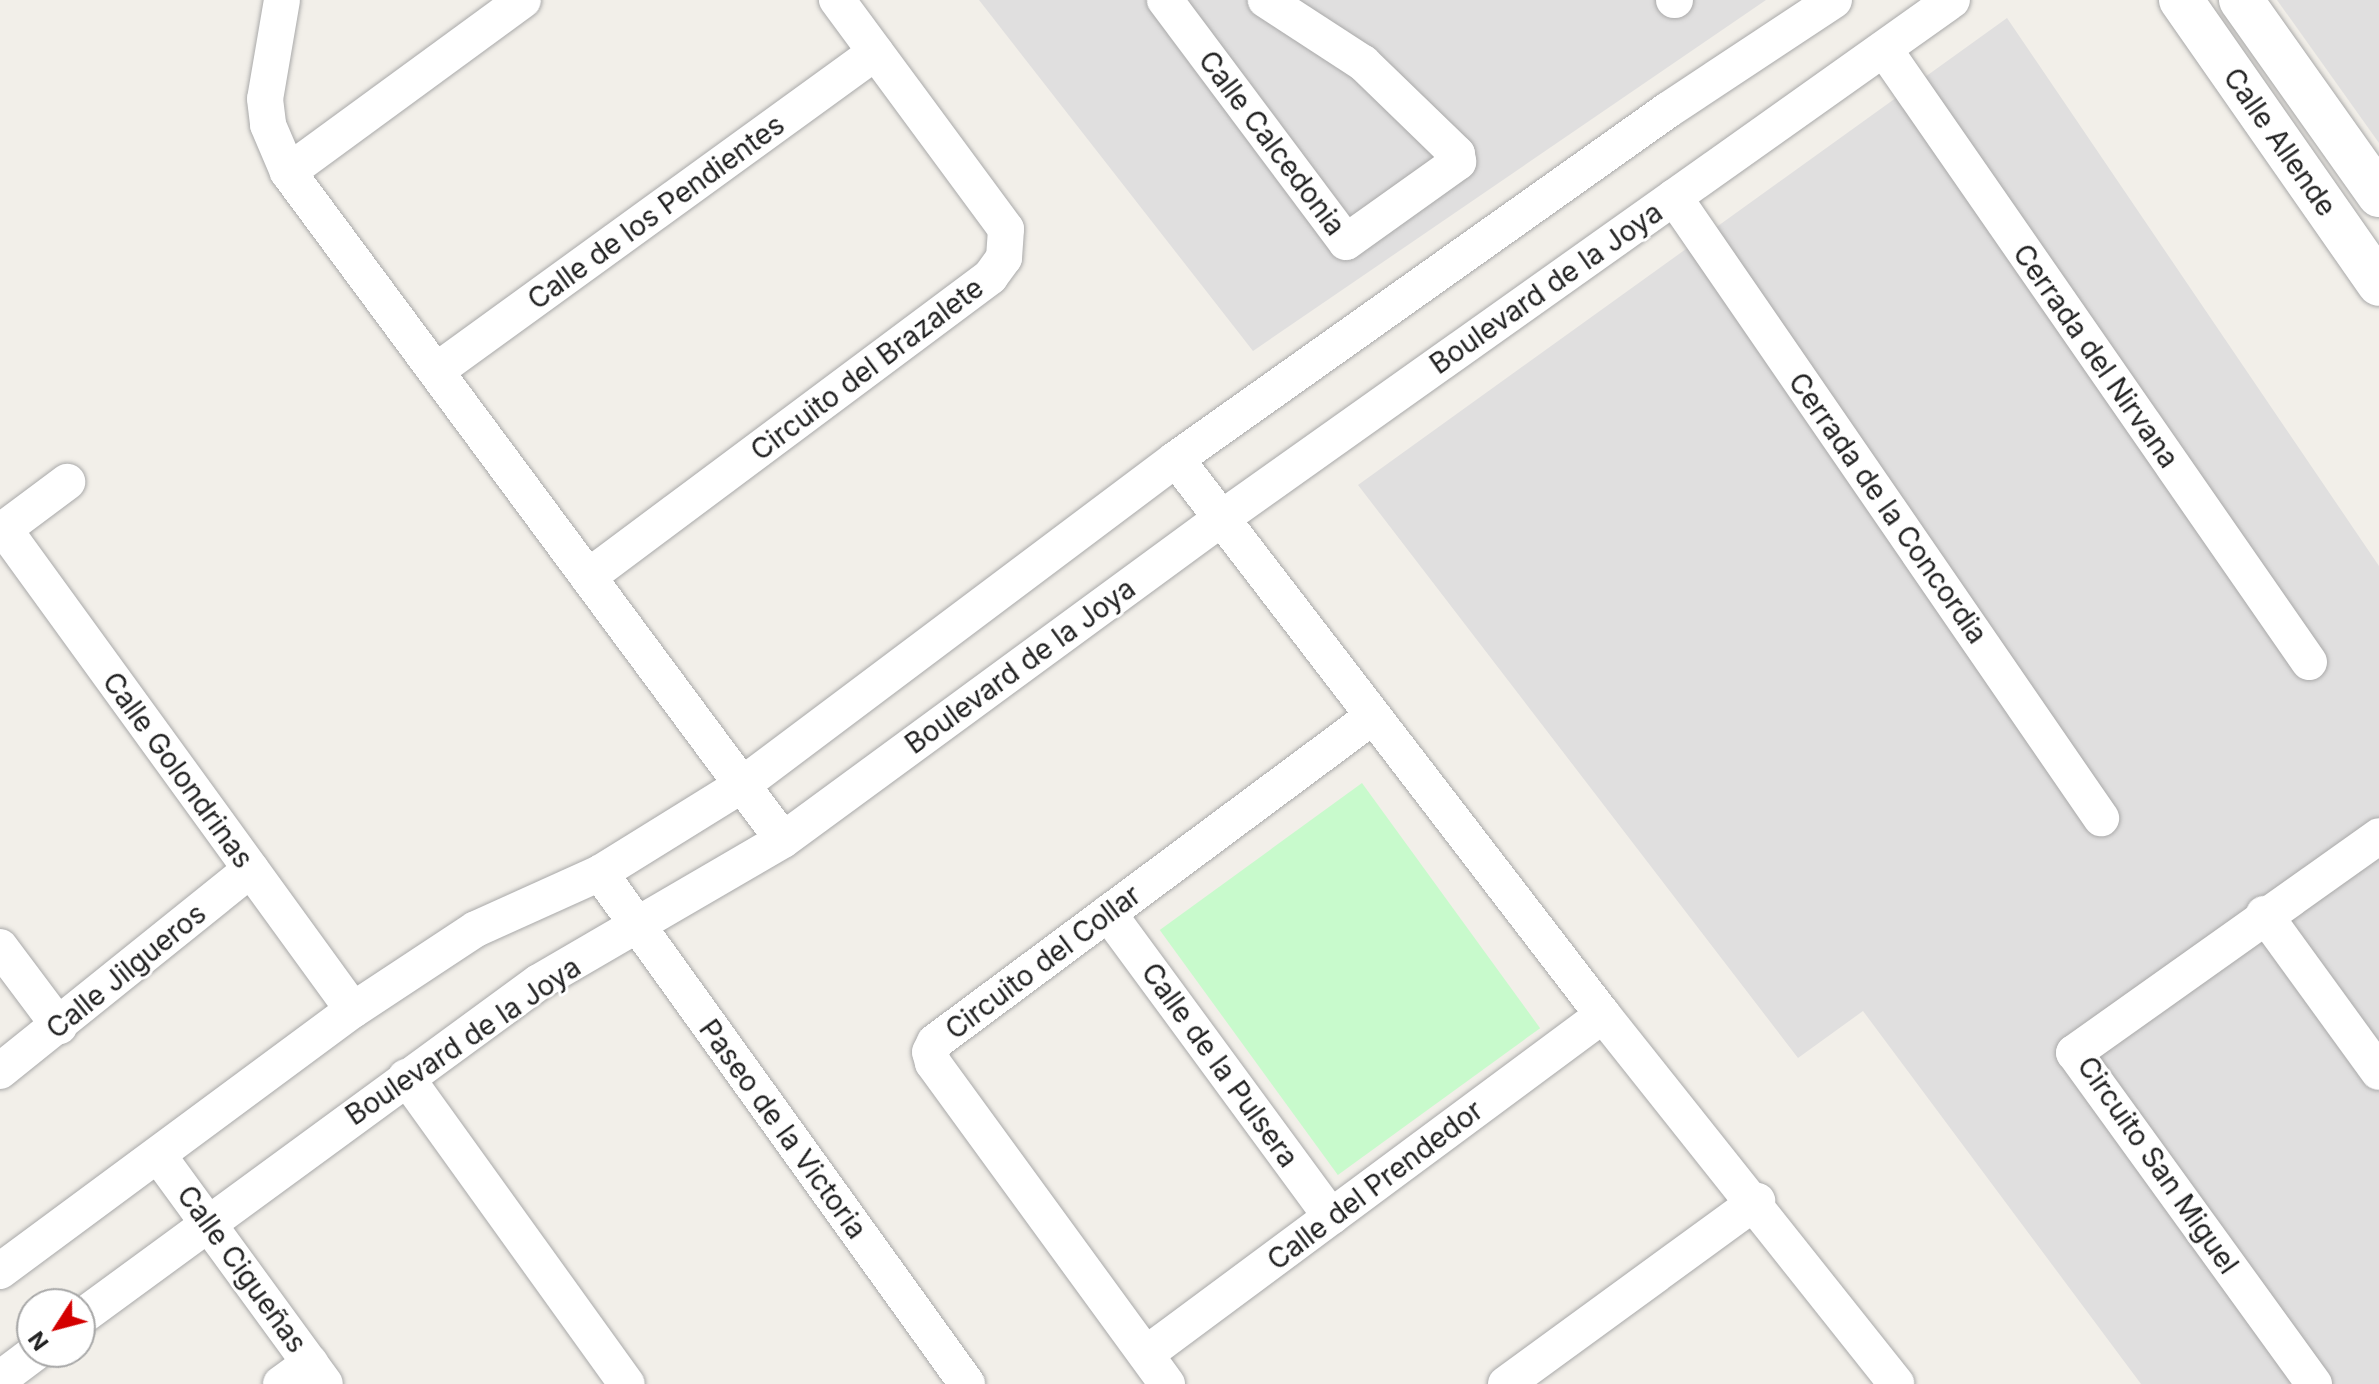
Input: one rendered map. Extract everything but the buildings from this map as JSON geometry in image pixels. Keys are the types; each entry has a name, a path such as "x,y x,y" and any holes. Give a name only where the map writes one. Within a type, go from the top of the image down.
{"street":[{"path":"282,0 265,99 268,125 288,172 783,840"},
{"path":"288,172 523,0"},
{"name":"Circuito del Brazalete","path":"588,577 1000,267 1006,229 837,0"},
{"name":"Calle Calcedonia","path":"1165,0 1346,242 1458,162 1457,154 1363,63 1266,0"},
{"path":"2,1265 158,1155 353,1010 476,929 600,873 742,785 1176,459 1668,110 1834,0"},
{"name":"Boulevard de la Joya","path":"96,1306 539,982 638,928 783,840 1222,518 1952,0"},
{"name":"Calle Allende","path":"2181,0 2379,284"},
{"name":"Calle Allende","path":"2241,0 2379,195"},
{"name":"Cerrada del Nirvana","path":"1884,49 2309,662"},
{"name":"Calle de los Pendientes","path":"436,371 876,52"},
{"name":"Cerrada de la Concordia","path":"1674,197 2101,818"},
{"path":"1176,459 1603,1015 1757,1201 1896,1384"},
{"path":"2,530 67,482"},
{"name":"Calle Golondrinas","path":"2,530 353,1010"},
{"name":"Circuito del Collar","path":"1167,1384 933,1063 930,1052 935,1042 1372,717"},
{"name":"Circuito San Miguel","path":"2314,1384 2074,1053 2264,914 2379,836"},
{"name":"Calle Jilgueros","path":"0,1071 251,869"},
{"name":"Paseo de la Victoria","path":"600,873 967,1384"},
{"name":"Calle de la Pulsera","path":"1108,913 1331,1217"},
{"path":"2264,914 2379,1072"},
{"path":"0,947 59,1026"},
{"name":"Calle del Prendedor","path":"1146,1354 1603,1015"},
{"path":"406,1077 627,1384"},
{"name":"Calle Cigueñas","path":"158,1155 207,1222 305,1377"},
{"path":"1506,1384 1757,1201"}],"shaded area":[{"path":"979,0 1766,0 1253,351"},
{"path":"2277,0 2379,0 2379,143"},
{"path":"2007,18 2379,566 2379,1384 2141,1384 1863,1011 1798,1058 1358,485"}],"green space":[{"path":"1362,783 1540,1028 1338,1175 1160,930"}]}
